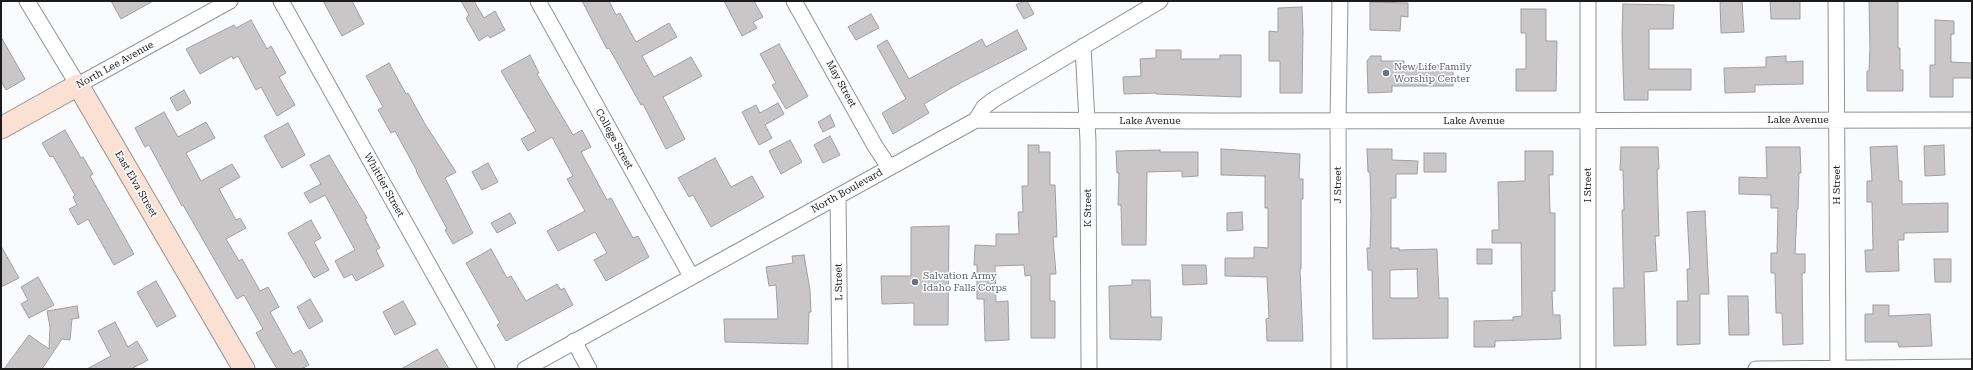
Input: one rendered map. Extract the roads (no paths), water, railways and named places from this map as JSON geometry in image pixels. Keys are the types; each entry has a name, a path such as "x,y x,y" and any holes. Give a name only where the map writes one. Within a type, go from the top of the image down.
{"street":[{"name":"East Elva Street","path":"26,1 78,85 244,369"},
{"name":"North Lee Avenue","path":"1,128 230,1"},
{"name":"Whittier Street","path":"281,1 487,369"},
{"name":"College Street","path":"538,1 691,276"},
{"name":"May Street","path":"794,1 875,146 889,167"},
{"name":"North Boulevard","path":"525,369 976,120 984,107 994,100 1160,1"},
{"name":"J Street","path":"1339,369 1338,121 1340,1"},
{"name":"I Street","path":"1588,1 1588,369"},
{"name":"H Street","path":"1836,1 1838,368"},
{"name":"K Street","path":"1083,46 1087,121 1089,369"},
{"name":"Lake Avenue","path":"976,120 1972,120"},
{"name":"L Street","path":"838,196 840,369"},
{"path":"574,341 589,369"},
{"path":"1756,369 1972,367"}],"place":[{"name":"New Life Family Worship Center","path":"1386,73"},
{"name":"Salvation Army Idaho Falls Corps","path":"915,282"}]}
